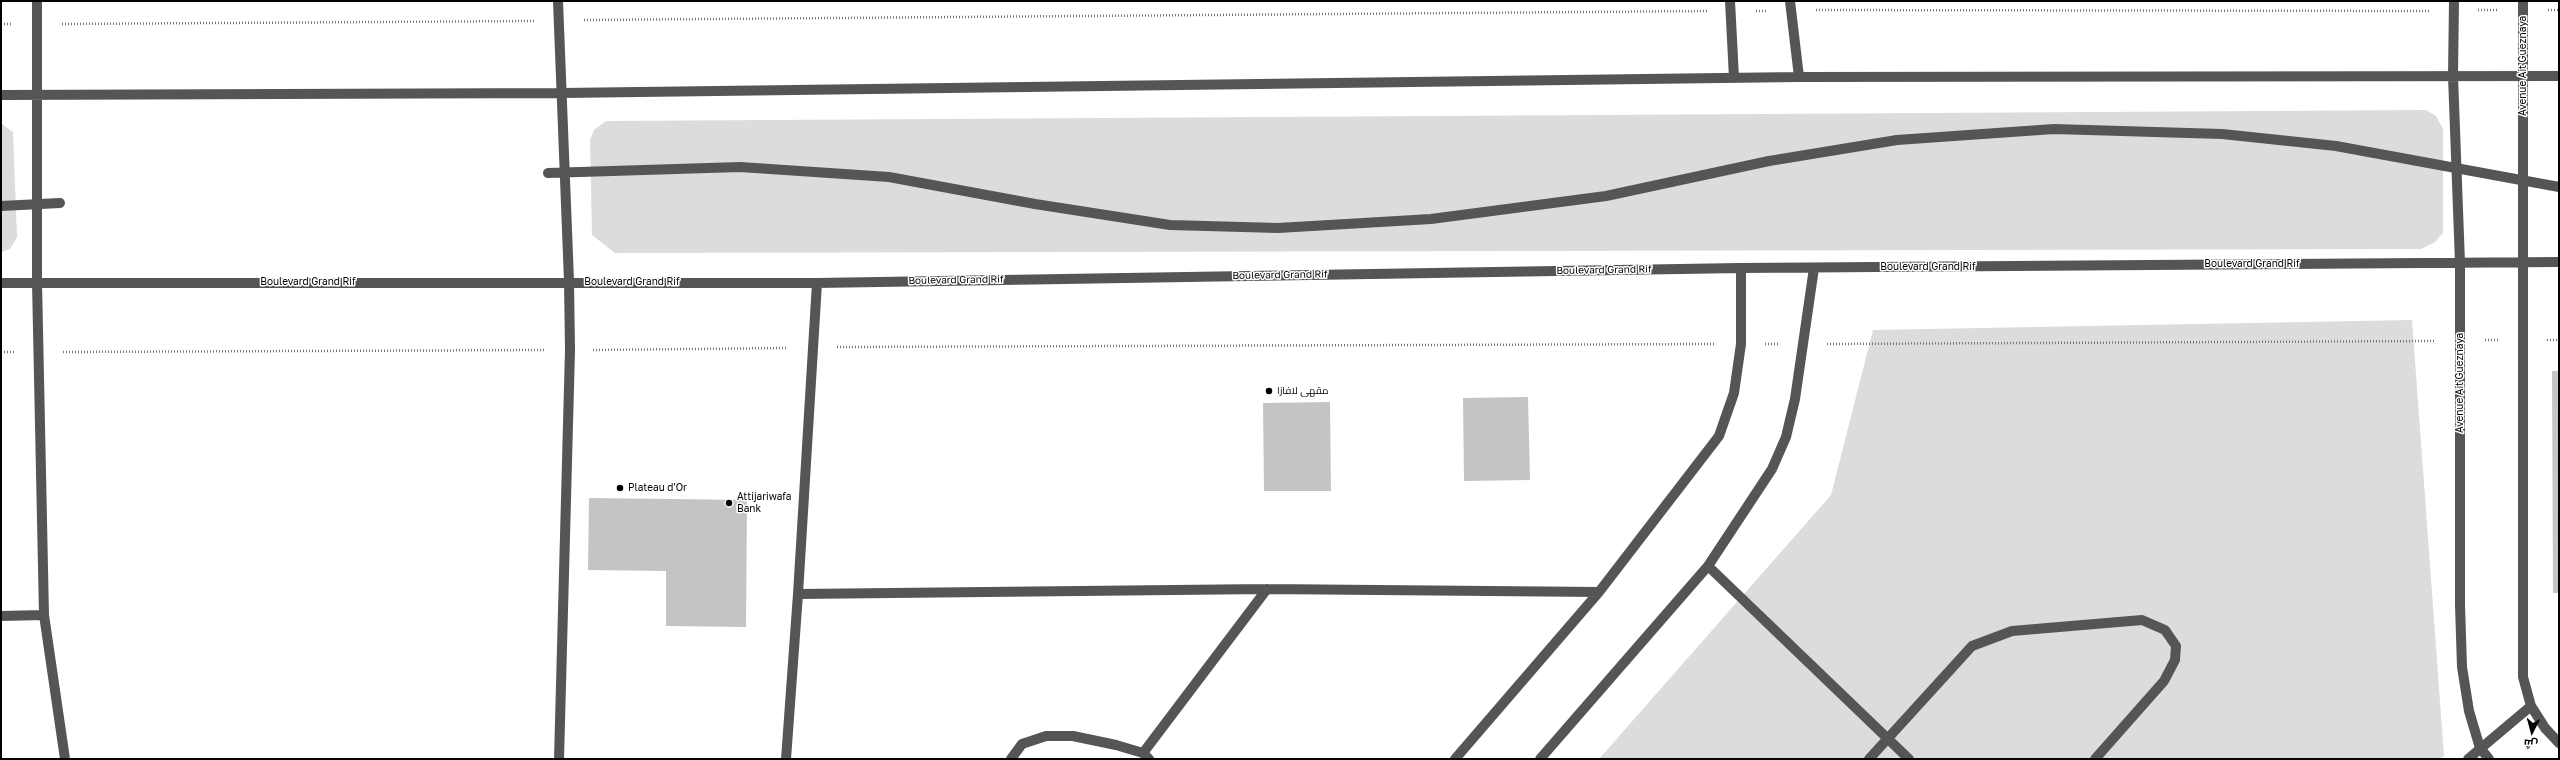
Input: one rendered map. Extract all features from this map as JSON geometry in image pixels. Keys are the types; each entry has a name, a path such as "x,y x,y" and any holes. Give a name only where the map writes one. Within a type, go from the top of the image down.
{"street":[{"path":"37,1 37,282 44,615 65,759"},
{"path":"558,1 566,173 570,350 559,759"},
{"path":"1731,6 1734,78"},
{"path":"1791,6 1799,77"},
{"name":"Avenue Ait Gueznaya","path":"2454,6 2453,76 2460,263 2460,605 2462,667 2469,711 2480,748 2489,759"},
{"name":"Avenue Ait Gueznaya","path":"2523,6 2523,676 2531,706 2545,728 2559,744"},
{"path":"1,94 562,93 1799,77 2559,76"},
{"path":"548,173 740,167 888,177 1035,204 1170,225 1278,228 1431,219 1606,196 1769,161 1897,140 2054,129 2222,134 2336,146 2559,187"},
{"path":"1,206 60,203"},
{"name":"Boulevard Grand Rif","path":"1,283 569,281 817,283 1741,268 2559,262"},
{"path":"1455,759 1599,592 1719,436 1734,393 1741,344 1741,268"},
{"path":"1540,759 1708,566 1772,470 1786,437 1795,399 1814,268"},
{"path":"786,759 798,594 817,283"},
{"path":"1708,566 1909,759"},
{"path":"798,594 1267,589 1599,592"},
{"path":"1011,759 1022,744 1046,736 1073,736 1116,744 1146,756 1267,589"},
{"path":"1,616 44,615"},
{"path":"1869,759 1972,646 2012,631 2142,620 2165,630 2176,646 2175,660 2164,680 2095,759"},
{"path":"2468,759 2531,706"}],"path":[{"path":"1,24 559,21 1731,6 2523,6 2559,10"},
{"path":"1,352 570,350 813,347 1803,345 2559,340"}],"shaded area":[{"path":"2426,110 2436,116 2443,129 2443,233 2435,242 2421,249 615,253 592,235 590,140 594,130 606,121"},
{"path":"1,123 13,132 17,237 10,249 1,252"},
{"path":"2559,124 2559,230 2558,227"},
{"path":"2412,320 2444,756 2440,759 1599,759 1831,495 1873,330"}],"building":[{"path":"2552,371 2559,371 2559,593 2553,593"},
{"path":"1528,397 1530,480 1464,481 1463,398"},
{"path":"1330,402 1331,491 1264,491 1263,403"},
{"path":"589,498 747,500 746,627 666,626 666,571 588,570"}],"place":[{"name":"مقهى لافازا","path":"1269,391"},
{"name":"Plateau d'Or","path":"620,488"},
{"name":"Attijariwafa Bank","path":"729,503"}]}
